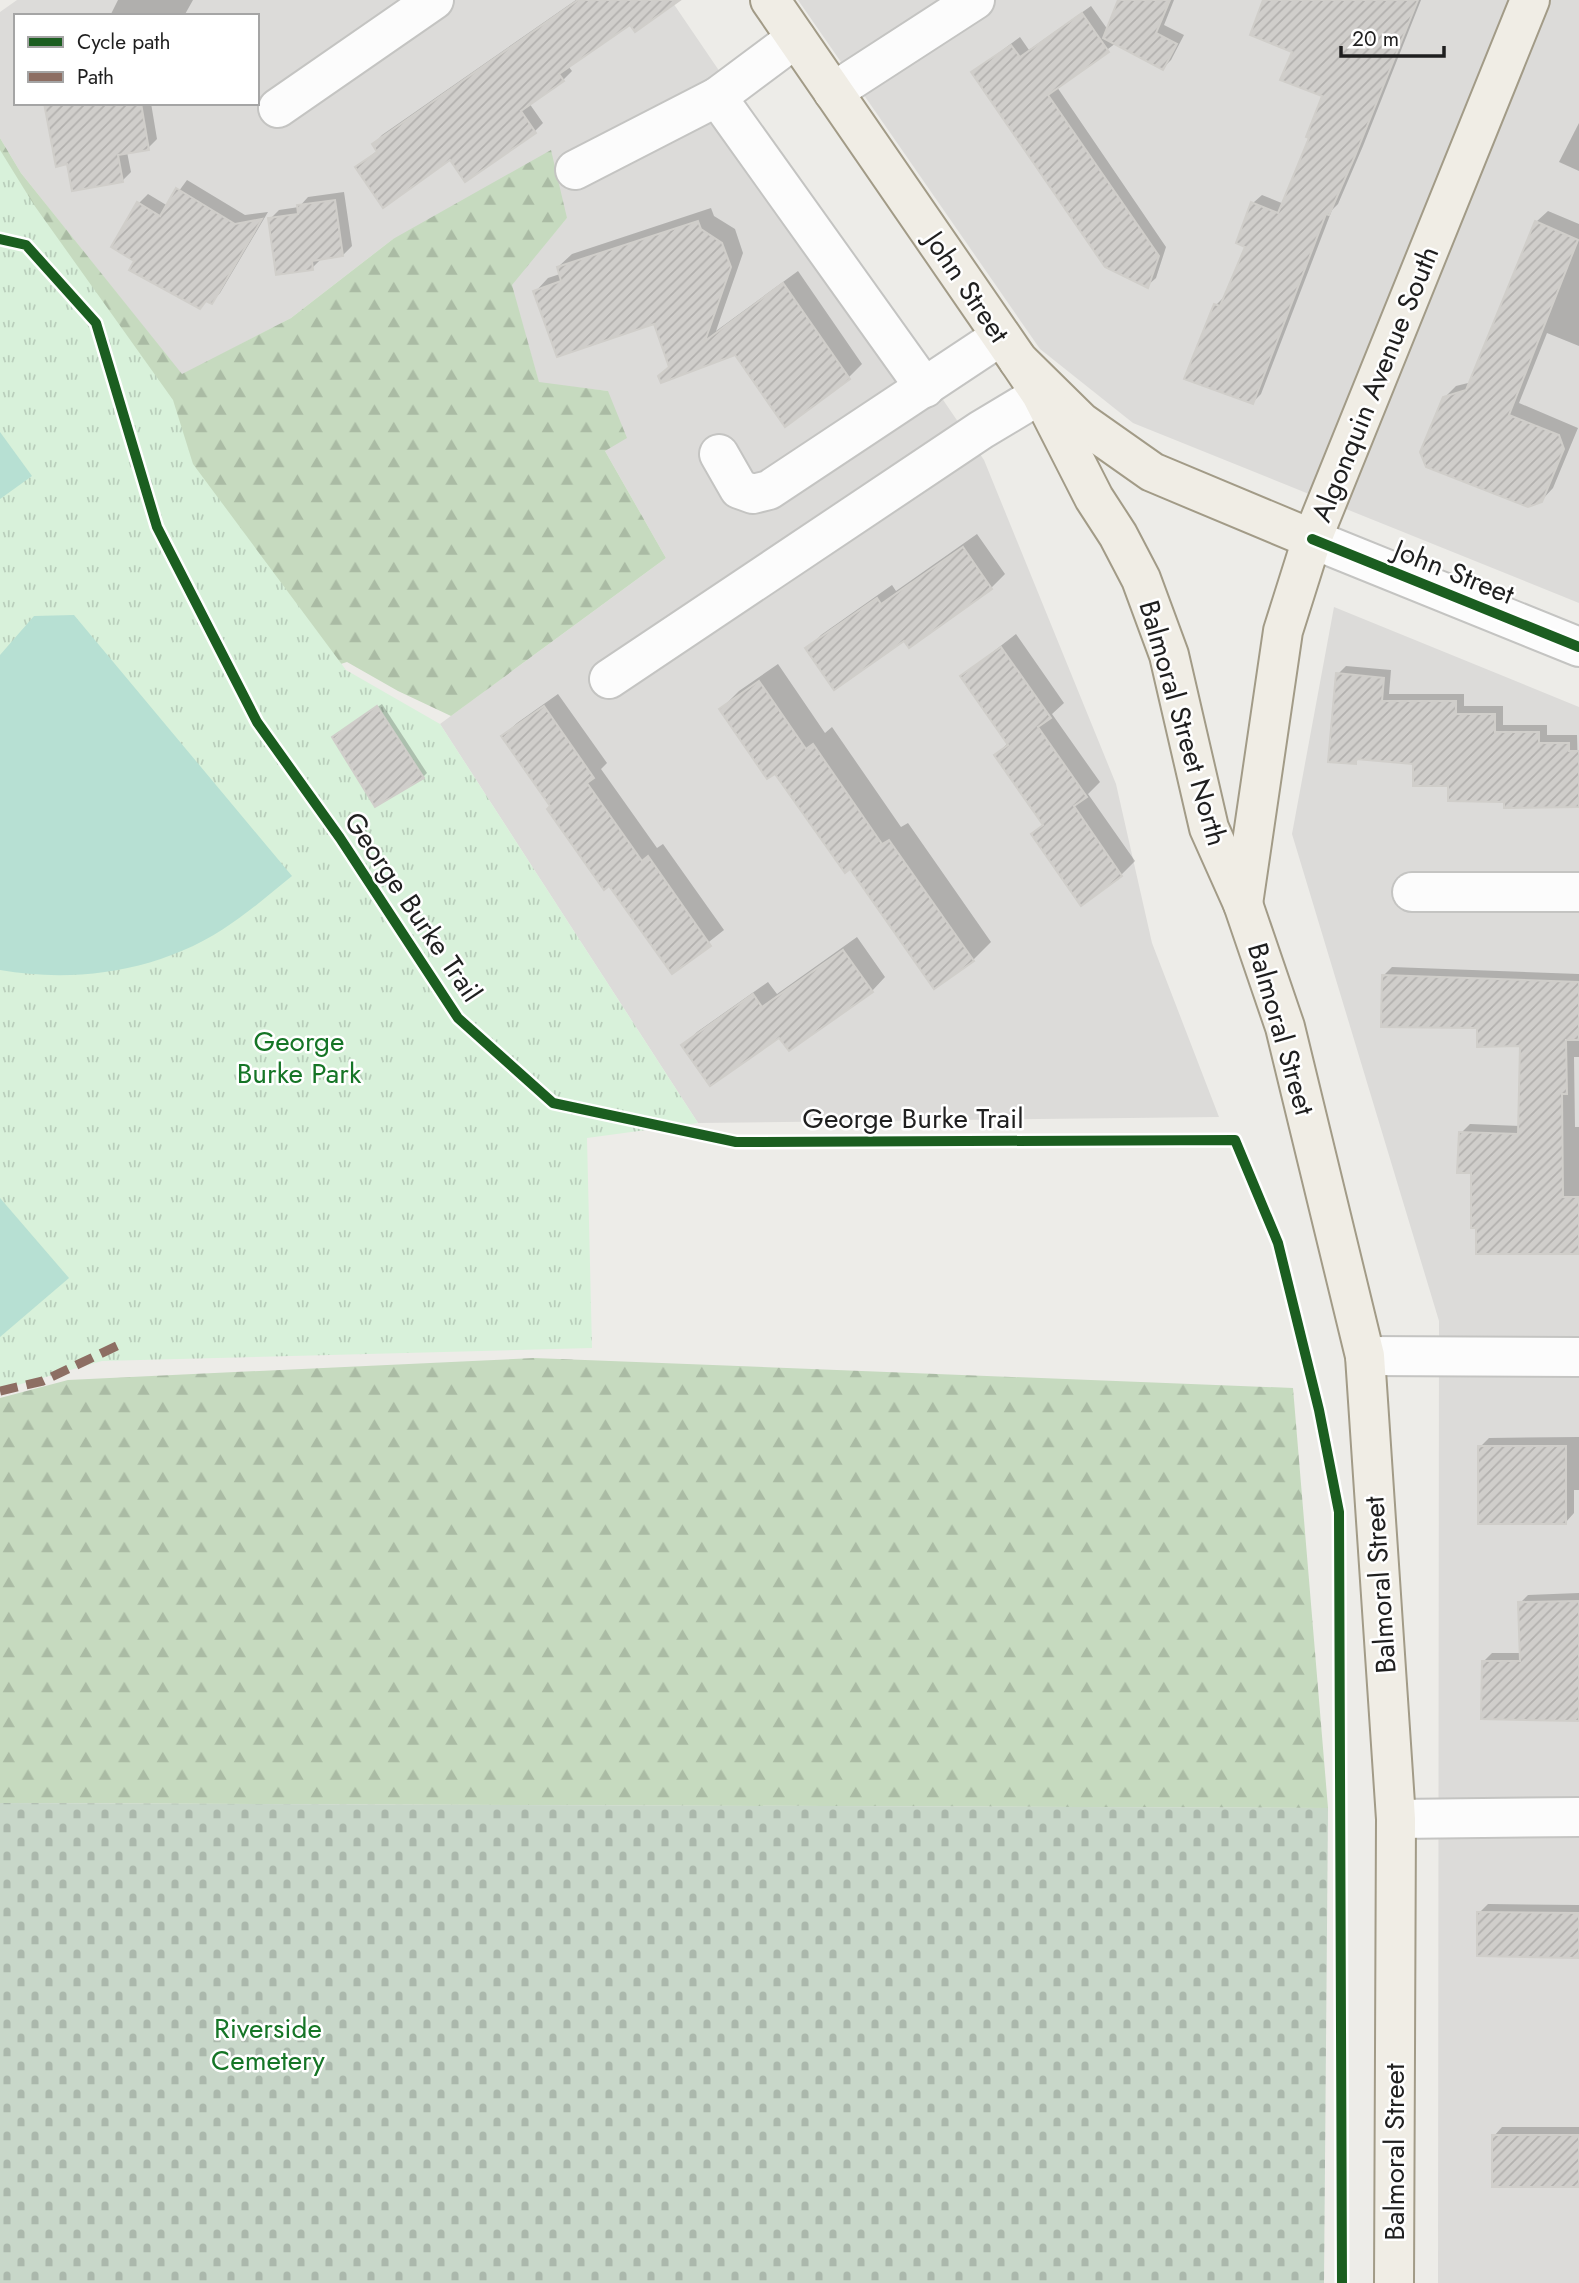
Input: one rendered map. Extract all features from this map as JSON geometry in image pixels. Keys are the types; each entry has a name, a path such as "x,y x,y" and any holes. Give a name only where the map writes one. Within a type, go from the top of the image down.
{"main road":[{"name":"John Street","path":"770,0 1009,348 1081,422 1153,472 1312,539"},
{"name":"Algonquin Avenue South","path":"1243,904 1283,631 1312,539 1530,0"},
{"name":"Balmoral Street North","path":"1009,348 1041,394 1094,498 1118,535 1141,579 1168,655 1209,828 1243,904"},
{"name":"Balmoral Street","path":"1243,904 1285,1027 1364,1356 1396,1819 1394,2283"}],"street":[{"path":"278,108 434,0"},
{"path":"834,92 975,0"},
{"path":"575,170 717,97 796,38"},
{"path":"717,97 925,388"},
{"path":"719,454 739,489 752,494 769,490 925,388 1009,348"},
{"path":"609,679 981,430 1041,394"},
{"name":"John Street","path":"1312,539 1579,647"},
{"path":"1412,892 1579,892"},
{"path":"1364,1356 1579,1357"},
{"path":"1396,1819 1579,1818"}],"shaded area":[{"path":"17,0 671,0 984,460 1116,784 1152,943 1219,1117 698,1123 440,724 666,558 605,451 608,391 539,383 511,284 567,218 393,239 291,318 182,375 21,173 0,138 0,12"},
{"path":"798,0 1579,0 1579,603 1133,423 1040,349"},
{"path":"1334,607 1579,707 1579,2283 1438,2283 1439,1321 1292,834"}],"green space":[{"path":"0,138 21,173 182,374 291,318 393,239 551,150 567,218 512,285 539,382 608,391 627,438 605,451 666,558 451,716 398,691 347,662 296,678 0,303"},
{"name":"George Burke Park","path":"0,150 34,205 173,400 193,464 346,670 440,724 698,1123 587,1138 592,1348 102,1361 0,1390"},
{"path":"0,432 32,476 0,499"},
{"path":"74,615 292,876 232,923 206,939 150,962 91,974 30,974 0,970 0,655 34,616"},
{"path":"0,1198 69,1278 0,1337"},
{"path":"534,1358 1293,1388 1328,1808 0,1803 0,1398 68,1380"},
{"name":"Riverside Cemetery","path":"0,1803 1328,1808 1324,2283 0,2283"}],"building":[{"path":"578,0 680,0 635,32 630,25 559,74 564,81 521,111 536,133 465,182 450,160 383,208 355,167 377,152 372,144"},
{"path":"1118,0 1170,0 1156,33 1177,44 1163,70 1103,38"},
{"path":"1263,0 1418,0 1355,156 1329,215 1326,214 1253,404 1184,379 1214,304 1220,306 1245,247 1236,243 1251,202 1278,213 1309,138 1306,137 1322,96 1280,80 1292,52 1250,35"},
{"path":"1082,13 1109,52 1048,95 1159,256 1148,288 1105,267 971,72 1011,45 1020,57"},
{"path":"44,105 141,105 149,150 118,155 123,182 72,191 67,164 56,167"},
{"path":"176,188 235,224 262,219 212,304 206,301 200,309 129,270 134,261 111,247 137,202 160,216"},
{"path":"335,200 343,256 312,261 313,270 276,275 268,218 298,214 297,205"},
{"path":"698,221 701,229 722,243 731,267 705,341 783,283 850,379 785,427 735,355 661,383 658,376 669,367 654,324 557,357 533,291 561,281 557,267"},
{"path":"1535,221 1578,240 1509,415 1559,435 1564,449 1542,502 1528,507 1426,467 1420,452 1443,397 1466,390"},
{"path":"963,547 992,589 909,648 904,641 834,690 805,648 877,598 881,604"},
{"path":"1001,647 1051,718 1038,727 1087,797 1074,806 1122,876 1081,906 1031,834 1043,825 994,755 1008,745 960,676"},
{"path":"1336,673 1384,678 1382,701 1456,701 1456,714 1495,714 1495,732 1539,732 1539,743 1569,743 1569,751 1579,751 1579,807 1504,808 1504,802 1448,801 1448,786 1413,786 1413,764 1356,759 1356,764 1328,762"},
{"path":"759,681 806,749 813,744 882,844 889,840 974,961 934,989 850,869 845,873 775,774 767,779 719,709"},
{"path":"377,706 424,778 375,807 332,737"},
{"path":"544,706 594,778 587,783 642,861 648,856 711,946 672,974 609,886 604,890 547,809 550,806 501,736"},
{"path":"843,950 873,992 789,1051 779,1038 710,1086 681,1045 753,994 762,1007"},
{"path":"1382,975 1579,982 1579,1040 1566,1040 1567,1094 1562,1094 1563,1197 1579,1197 1579,1254 1476,1254 1476,1228 1471,1228 1471,1173 1457,1173 1459,1132 1518,1134 1520,1046 1477,1047 1477,1028 1381,1027"},
{"path":"1478,1446 1566,1446 1566,1524 1478,1524"},
{"path":"1579,1601 1579,1721 1481,1719 1482,1661 1520,1661 1518,1602"},
{"path":"1477,1912 1579,1913 1579,1958 1477,1956"},
{"path":"1492,2135 1579,2135 1579,2187 1492,2187"}],"marked path":[{"path":"0,1391 43,1381 123,1343"}],"cycle path":[{"name":"George Burke Trail","path":"0,239 26,245 96,323 157,527 257,722 340,838 458,1018 553,1103 736,1142 1235,1140 1278,1243 1319,1410 1339,1512 1342,2283"},
{"path":"1312,539 1579,647"}]}
